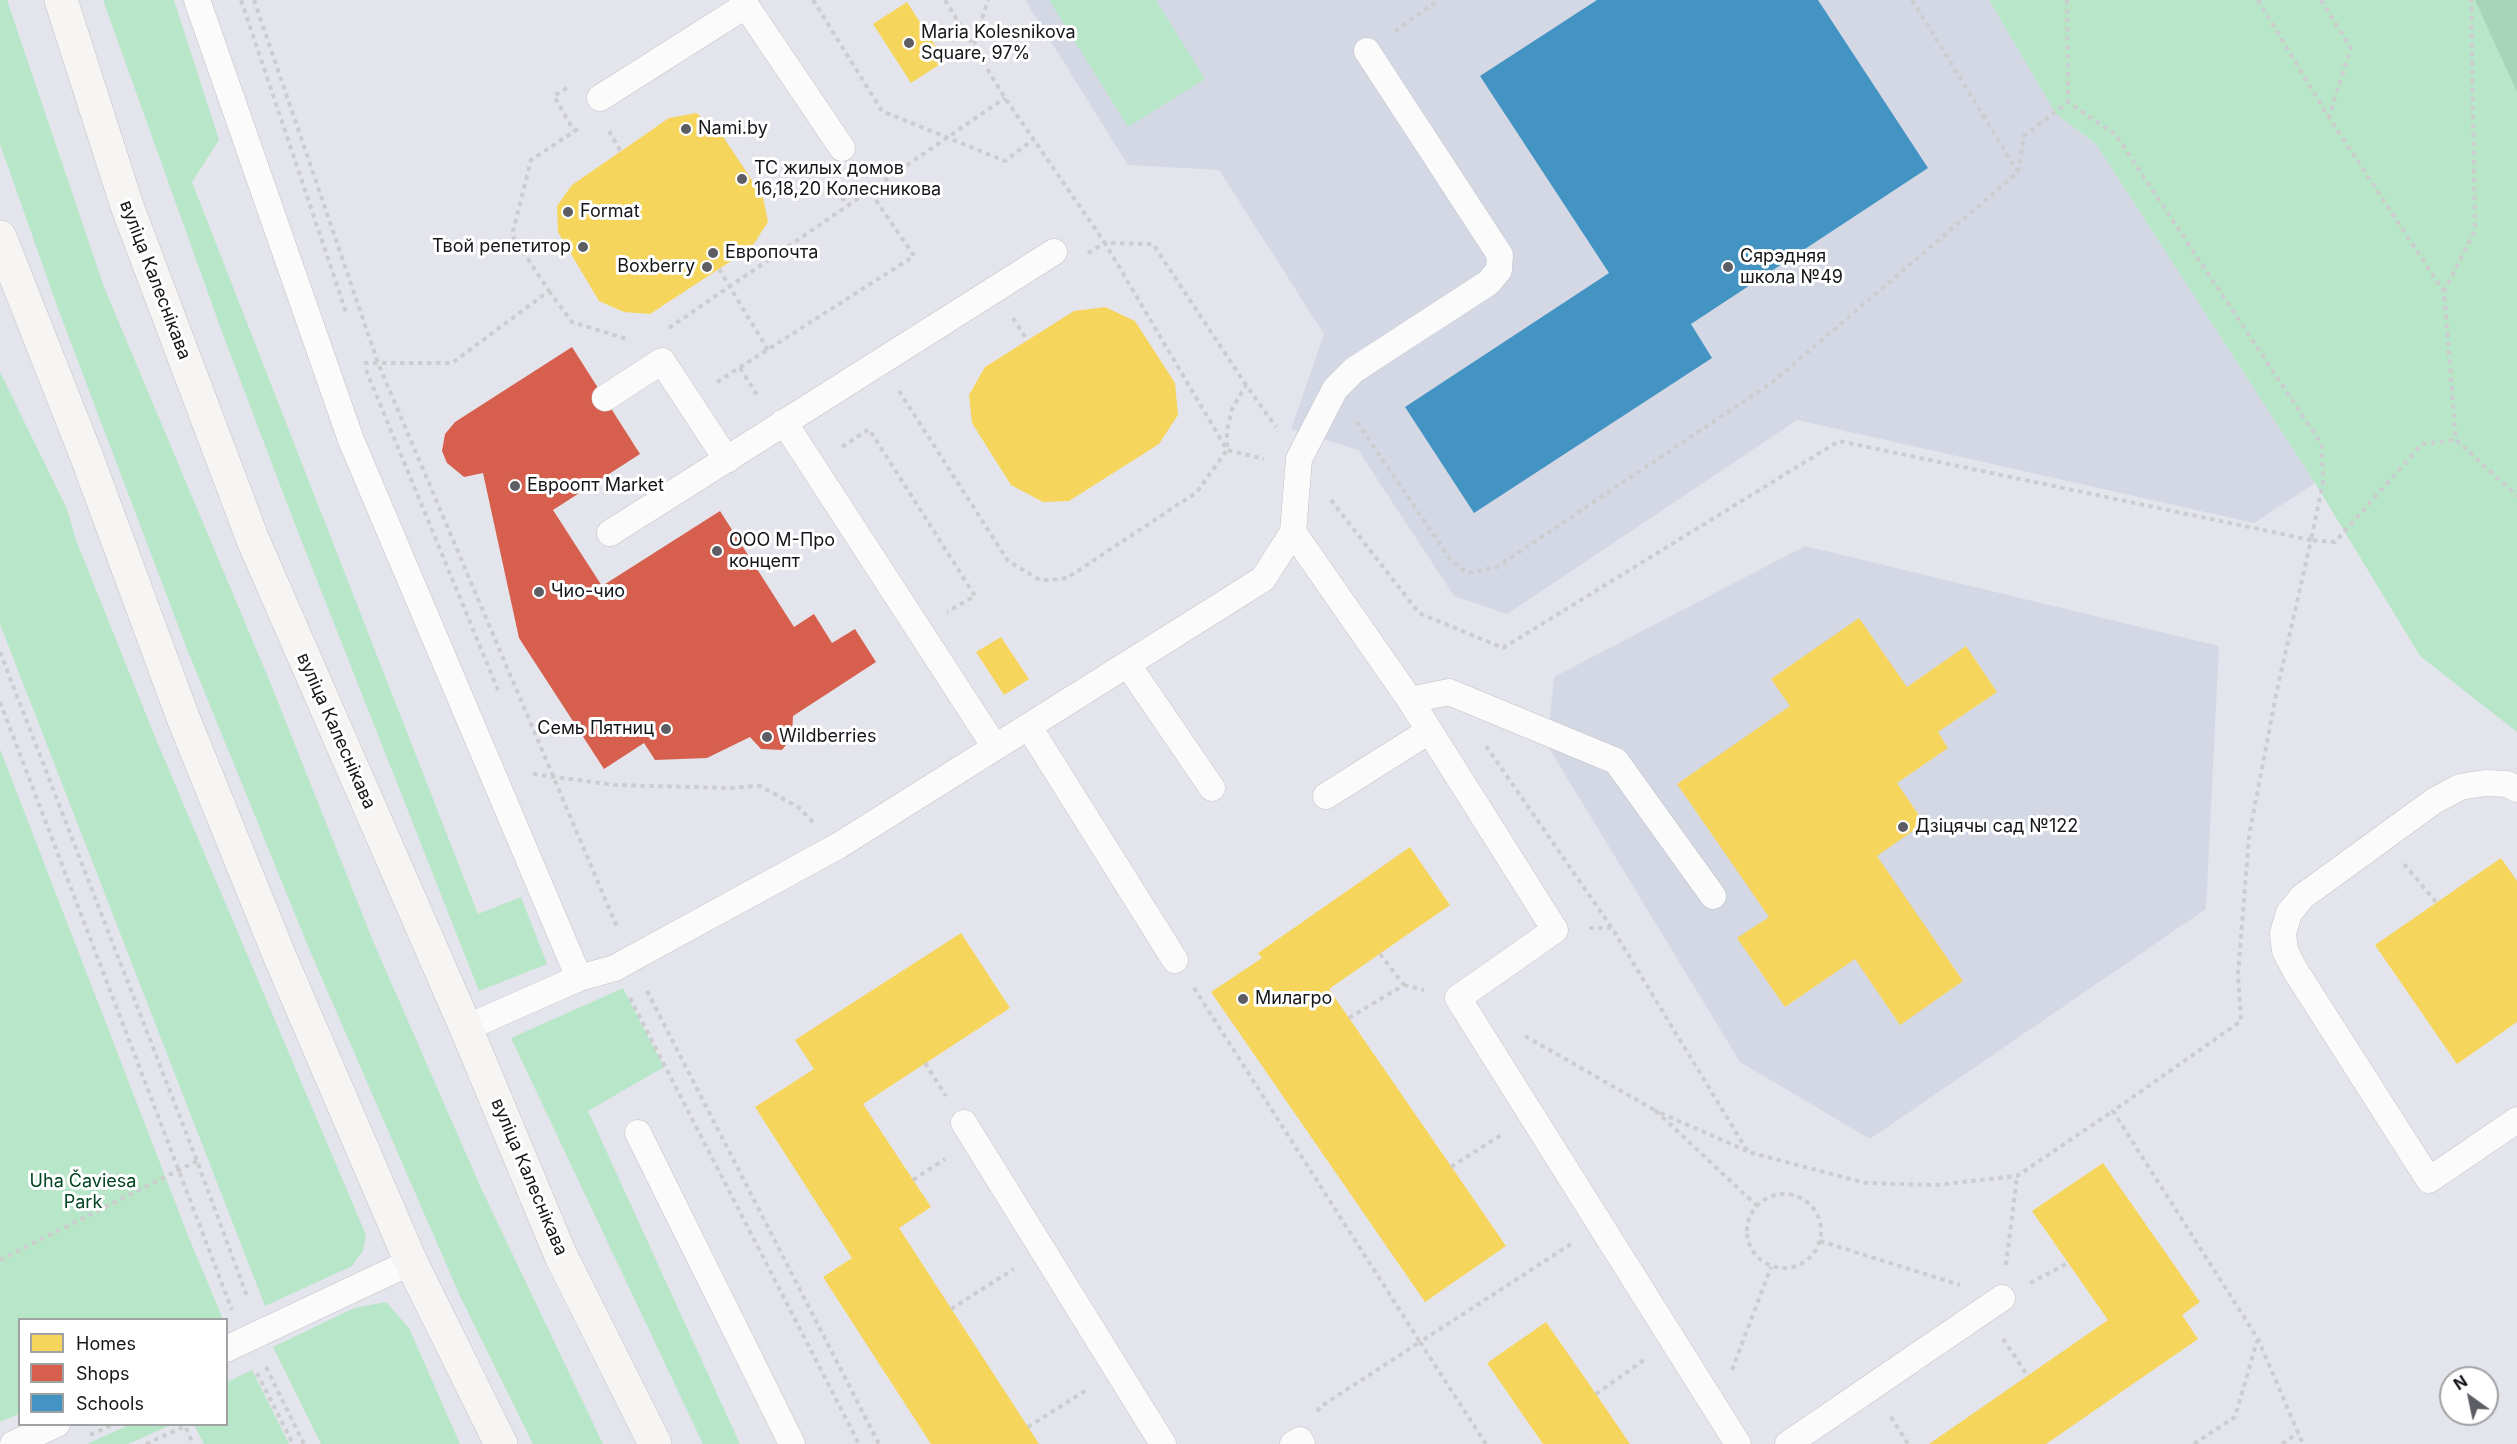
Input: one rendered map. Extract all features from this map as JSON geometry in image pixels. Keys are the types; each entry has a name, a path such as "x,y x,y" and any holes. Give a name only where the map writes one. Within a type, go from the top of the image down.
{"main road":[{"name":"вуліца Калеснікава","path":"61,0 127,206 253,540 466,1028 561,1256 655,1444"},
{"path":"0,237 86,455 184,720 280,957 411,1262 501,1444"}],"lane":[{"path":"197,0 351,440 579,978"},
{"path":"600,98 744,3 842,148"},
{"path":"466,1028 579,978 623,964 838,846 1263,579 1293,532 1299,459 1335,390 1354,370 1488,283 1499,270 1500,255 1367,51"},
{"path":"610,533 1054,252"},
{"path":"605,398 662,361 727,460"},
{"path":"784,422 995,747"},
{"path":"1293,532 1410,700 1555,930 1458,998 1738,1444"},
{"path":"1128,665 1212,788"},
{"path":"1410,700 1449,693 1616,761 1713,896"},
{"path":"1029,727 1175,960"},
{"path":"1326,796 1429,731"},
{"path":"2517,789 2507,784 2485,783 2460,787 2434,801 2302,897 2289,913 2283,933 2284,951 2429,1180 2517,1120"},
{"path":"964,1123 1163,1444"},
{"path":"638,1133 792,1444"},
{"path":"244,1341 411,1262"},
{"path":"1788,1444 1992,1304"},
{"path":"13,1444 55,1426"},
{"path":"1293,1444 1300,1440 1302,1444"}],"path":[{"path":"241,0 348,318"},
{"path":"254,0 378,363 553,776 623,964 859,1444"},
{"path":"813,0 882,111 1005,161 1034,140"},
{"path":"945,0 1005,98 1105,243 1227,450 1266,459 1281,454 1299,459"},
{"path":"974,45 988,0"},
{"path":"1367,51 1439,0"},
{"path":"1912,0 2018,172"},
{"path":"2067,0 2068,102"},
{"path":"2258,0 2328,116 2444,292 2456,440 2517,496"},
{"path":"2321,0 2351,48 2328,116"},
{"path":"2444,292 2475,230 2470,0"},
{"path":"658,332 730,287 1005,98"},
{"path":"1335,390 1450,560 1467,573 1497,567 1774,381 2018,172 2024,136 2068,102"},
{"path":"1521,1034 1656,1111 1748,1152 1866,1183 1935,1185 2017,1176 2241,1020 2238,975 2249,836 2277,690 2323,483 2322,445 2116,135 2068,102"},
{"path":"582,126 531,160 512,235 572,322 640,344"},
{"path":"828,177 847,205"},
{"path":"714,384 914,256 869,190"},
{"path":"1105,243 1153,244 1246,385 1299,459 1419,613 1503,648 1839,441 2311,540 2335,542 2422,444 2456,440"},
{"path":"719,269 768,350"},
{"path":"364,363 452,363 549,291"},
{"path":"1010,313 1027,340"},
{"path":"668,326 673,335"},
{"path":"360,352 501,696"},
{"path":"740,368 762,402 756,405"},
{"path":"895,386 1008,561 1040,580 1067,578 1197,492 1227,450 1227,430 1232,409 1246,385"},
{"path":"835,451 869,429 975,596 946,613 944,618"},
{"path":"0,652 197,1161 244,1341 262,1359 304,1444"},
{"path":"0,702 244,1341 293,1444"},
{"path":"1483,741 1612,928 1748,1152"},
{"path":"537,784 532,774 615,785 729,788 760,786 798,807 838,846"},
{"path":"2382,838 2436,902"},
{"path":"1349,1018 1404,985 1380,954"},
{"path":"1175,960 1486,1444"},
{"path":"623,964 879,1444"},
{"path":"1656,1111 1756,1206"},
{"path":"2113,1111 2258,1339 2302,1444"},
{"path":"1451,1167 1532,1116"},
{"path":"0,1260 197,1161"},
{"path":"2017,1176 1992,1304 2028,1376"},
{"path":"1778,1194 1791,1194 1802,1198 1812,1206 1819,1217 1820,1241 1815,1252 1795,1267 1783,1269 1771,1267 1756,1256 1747,1240 1746,1228 1756,1206 1766,1198 1778,1194"},
{"path":"1320,1407 1601,1225"},
{"path":"1820,1241 1992,1304"},
{"path":"951,1309 1043,1250"},
{"path":"1717,1410 1771,1267"},
{"path":"2194,1444 2235,1417 2258,1339"},
{"path":"1596,1394 1673,1340"},
{"path":"1028,1427 1118,1371"},
{"path":"146,1444 185,1426 193,1444"},
{"path":"2282,1444 2298,1433"}],"shaded area":[{"name":"Сярэдняя школа №49","path":"1025,0 1989,0 2056,114 2096,144 2315,483 2254,523 1797,420 1507,614 1454,596 1358,450 1291,429 1324,334 1219,170 1128,165"},
{"name":"Дзіцячы сад №122","path":"1805,546 2219,646 2206,909 1870,1139 1740,1062 1547,745 1554,677"}],"green space":[{"path":"0,0 7,0 104,287 270,682 373,941 481,1188 603,1444 533,1444 460,1296 310,951 187,649 57,306 0,144"},
{"path":"103,0 174,0 219,140 192,182 478,914 521,897 547,964 479,991 294,522 222,332"},
{"path":"1049,0 1156,0 1205,79 1128,127"},
{"path":"1989,0 2517,0 2517,732 2420,656 2315,483 2096,144 2056,114"},
{"path":"2475,0 2517,0 2517,92"},
{"path":"0,372 67,509 76,540 158,744 366,1235 363,1251 352,1266 265,1306 0,624"},
{"name":"Uha Čaviesa Park","path":"0,749 189,1238 223,1318 18,1318 18,1414 0,1422"},
{"path":"623,988 664,1067 588,1111 740,1444 703,1444 511,1038"},
{"path":"386,1302 409,1328 460,1444 321,1444 273,1347 354,1308"},
{"path":"252,1370 289,1444 204,1444 195,1426 228,1426 228,1382"},
{"path":"127,1426 169,1426 128,1444 87,1444"}],"building: Homes":[{"path":"907,2 945,61 911,83 873,24"},
{"path":"696,113 718,129 763,197 768,222 751,248 650,314 624,312 599,301 558,232 557,206 572,185 669,118"},
{"path":"1105,307 1135,321 1175,383 1178,415 1159,444 1069,501 1043,502 1011,485 972,423 969,395 985,367 1074,311"},
{"path":"1859,618 1907,687 1966,646 1997,692 1938,732 1948,748 1897,783 1924,823 1877,856 1963,981 1900,1025 1855,959 1785,1007 1737,938 1769,917 1677,784 1790,706 1771,679"},
{"path":"1001,637 1029,679 1004,695 976,652"},
{"path":"1410,847 1450,905 1329,989 1506,1246 1425,1302 1211,992 1262,958 1258,953"},
{"path":"2501,858 2517,881 2517,1022 2457,1064 2375,945"},
{"path":"961,933 1010,1008 863,1104 931,1207 899,1228 1039,1444 931,1444 823,1277 852,1258 755,1107 814,1069 795,1040"},
{"path":"2103,1163 2200,1302 2182,1315 2198,1339 2046,1444 1929,1444 2108,1320 2032,1211"},
{"path":"1546,1322 1630,1444 1543,1444 1487,1363"}],"building: Shops":[{"path":"572,347 640,454 553,510 602,586 720,511 794,627 814,614 832,643 855,629 876,662 793,716 792,737 782,750 761,749 750,737 707,758 655,760 644,743 604,769 519,638 483,473 464,477 447,463 442,451 445,434 455,422"}],"building: Schools":[{"path":"1597,0 1818,0 1928,168 1691,324 1712,358 1474,513 1405,407 1609,273 1480,76"}],"place":[{"name":"Maria Kolesnikova Square, 97%","path":"909,43"},
{"name":"Nami.by","path":"686,129"},
{"name":"ТС жилых домов 16,18,20 Колесникова","path":"742,179"},
{"name":"Format","path":"568,212"},
{"name":"Твой репетитор","path":"583,247"},
{"name":"Европочта","path":"713,253"},
{"name":"Boxberry","path":"707,267"},
{"name":"Сярэдняя школа №49","path":"1728,267"},
{"name":"Евроопт Market","path":"515,486"},
{"name":"ООО М-Про концепт","path":"717,551"},
{"name":"Чио-чио","path":"539,592"},
{"name":"Семь Пятниц","path":"666,729"},
{"name":"Wildberries","path":"767,737"},
{"name":"Дзіцячы сад №122","path":"1903,827"},
{"name":"Милагро","path":"1243,999"}]}
